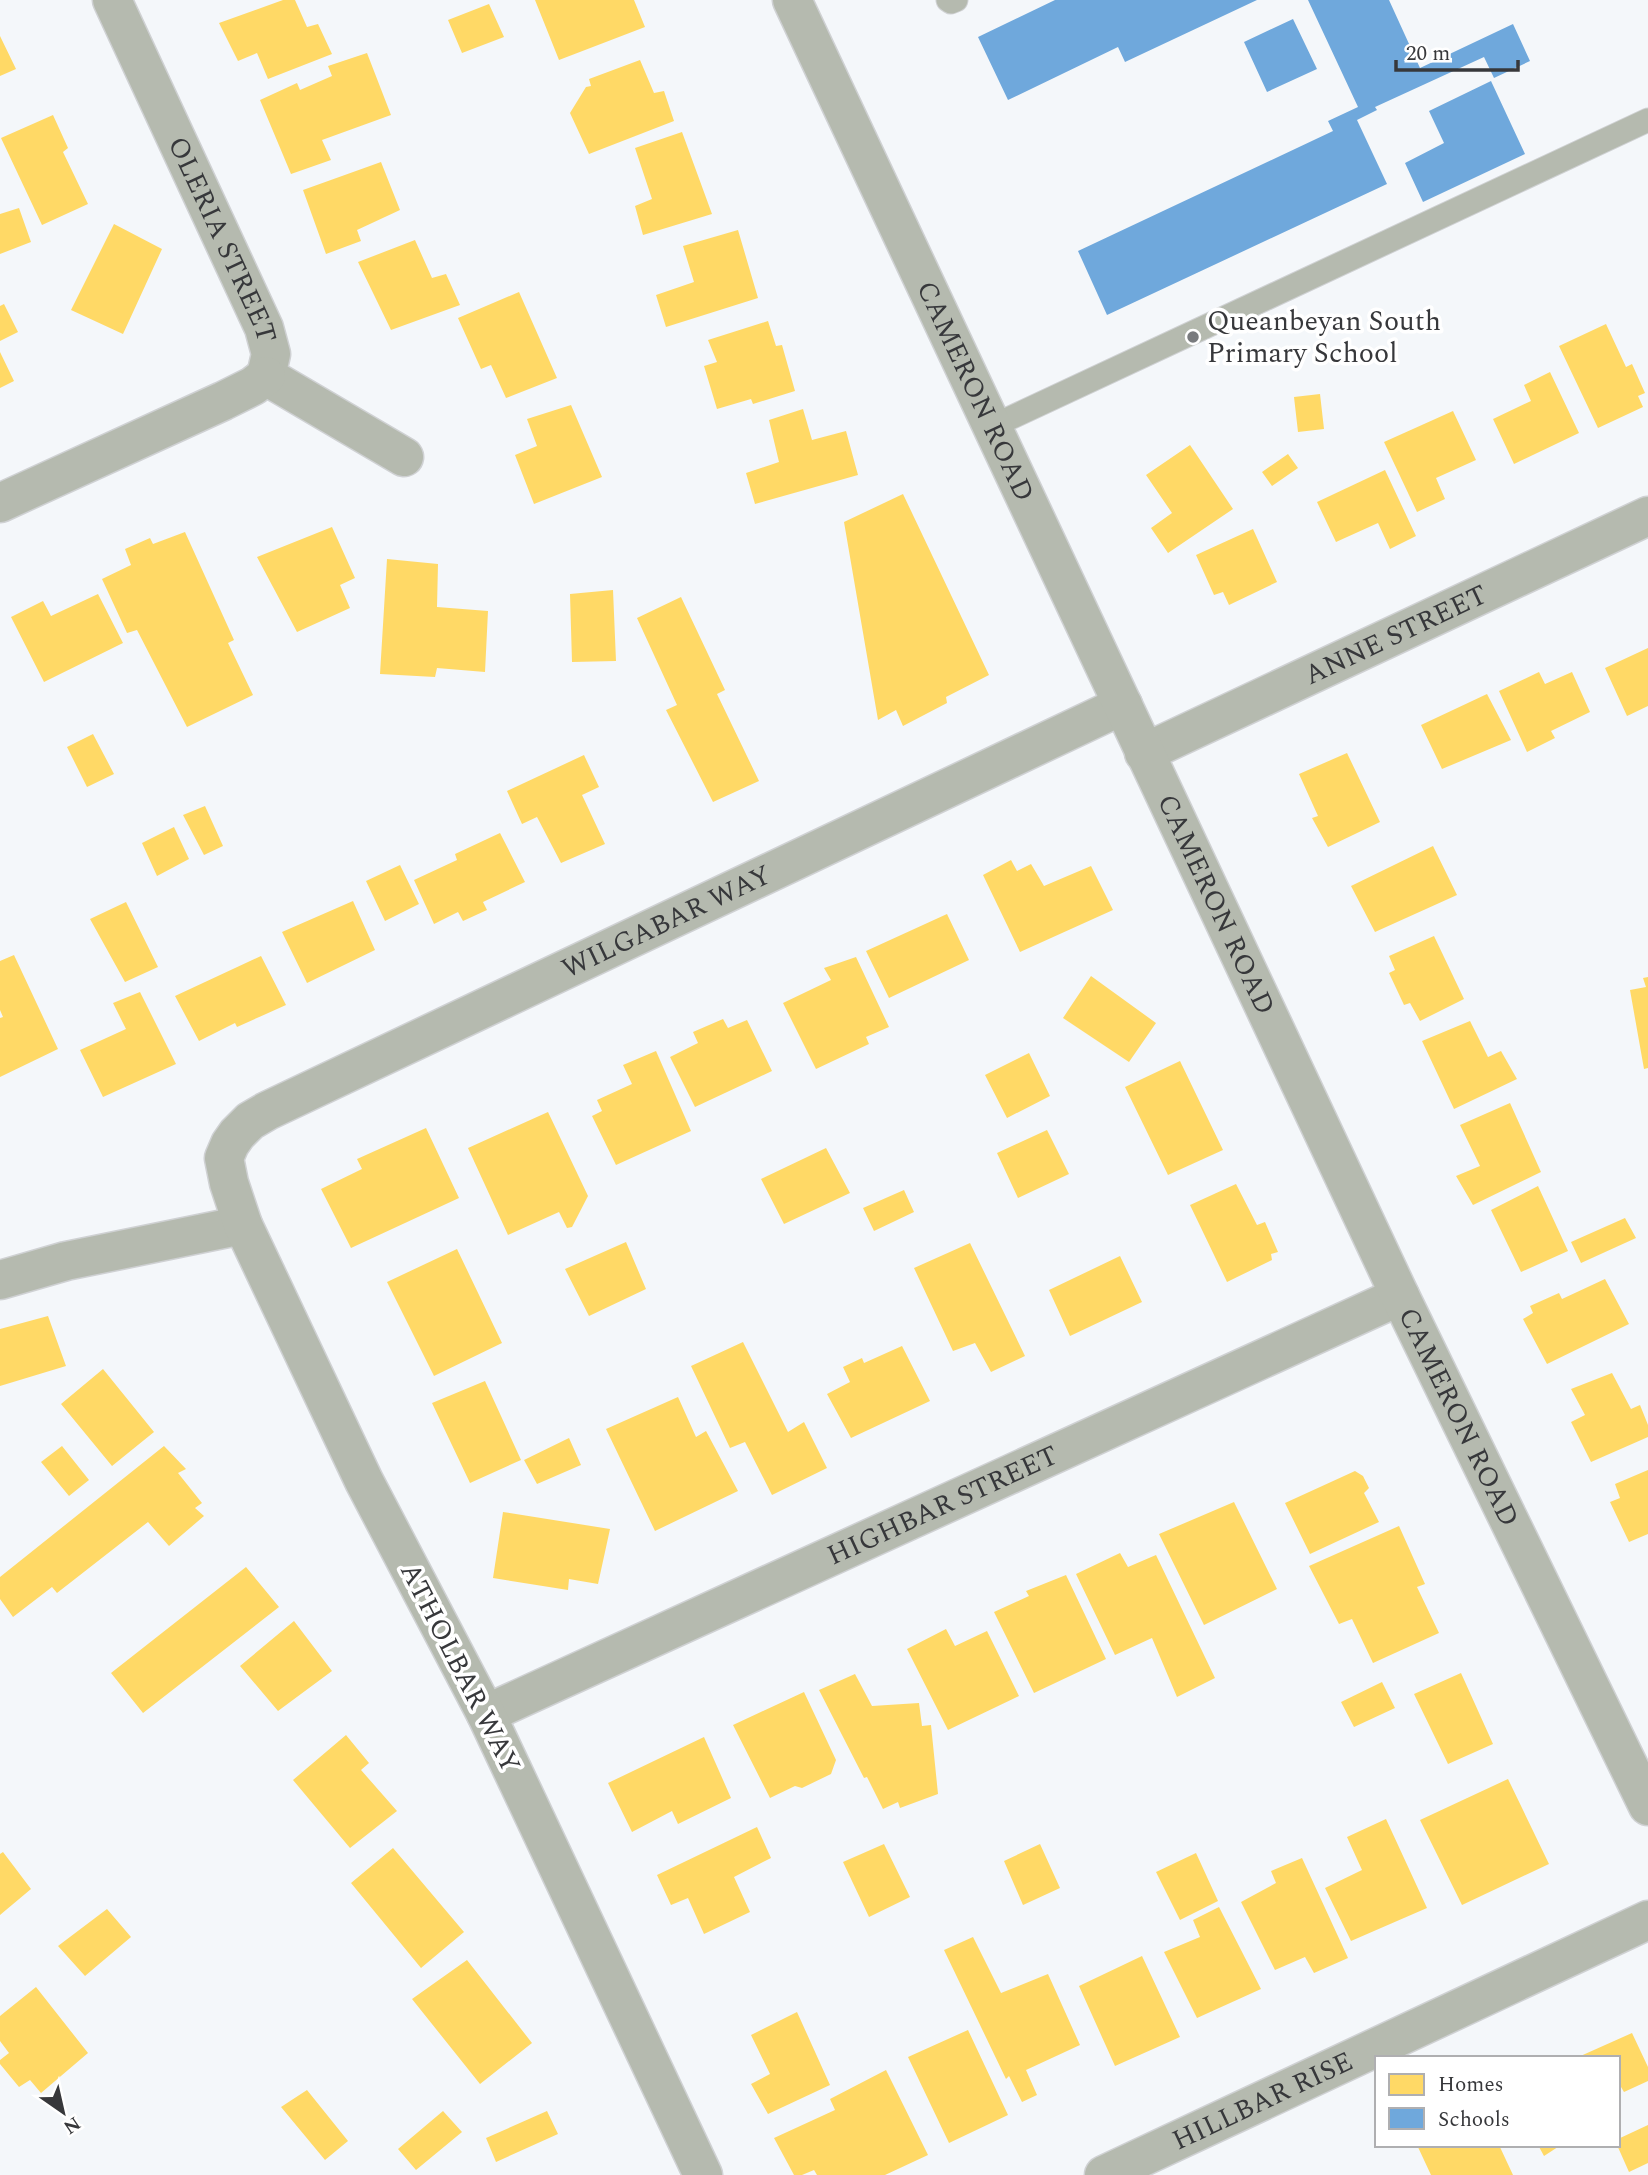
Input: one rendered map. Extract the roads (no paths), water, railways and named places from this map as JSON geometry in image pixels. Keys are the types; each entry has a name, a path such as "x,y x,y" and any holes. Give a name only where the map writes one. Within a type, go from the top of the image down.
{"street":[{"name":"OLERIA STREET","path":"112,0 264,328 271,354 266,376 404,457"},
{"name":"CAMERON ROAD","path":"799,2 1144,753 1400,1296 1648,1806"},
{"path":"0,503 223,401 253,386 266,376"},
{"name":"ANNE STREET","path":"1144,753 1648,516"},
{"name":"WILGABAR WAY","path":"224,1158 237,1134 250,1121 267,1111 1124,705"},
{"name":"ATHOLBAR WAY","path":"224,1158 229,1183 243,1224 364,1481 486,1714 703,2175"},
{"path":"0,1280 66,1261 243,1224"},
{"name":"HIGHBAR STREET","path":"486,1714 1400,1296"},
{"name":"HILLBAR RISE","path":"1104,2175 1648,1920"}],"lane":[{"path":"948,0 956,0"},
{"path":"993,426 1648,120"}],"place":[{"name":"Queanbeyan South Primary School","path":"1193,337"}]}
